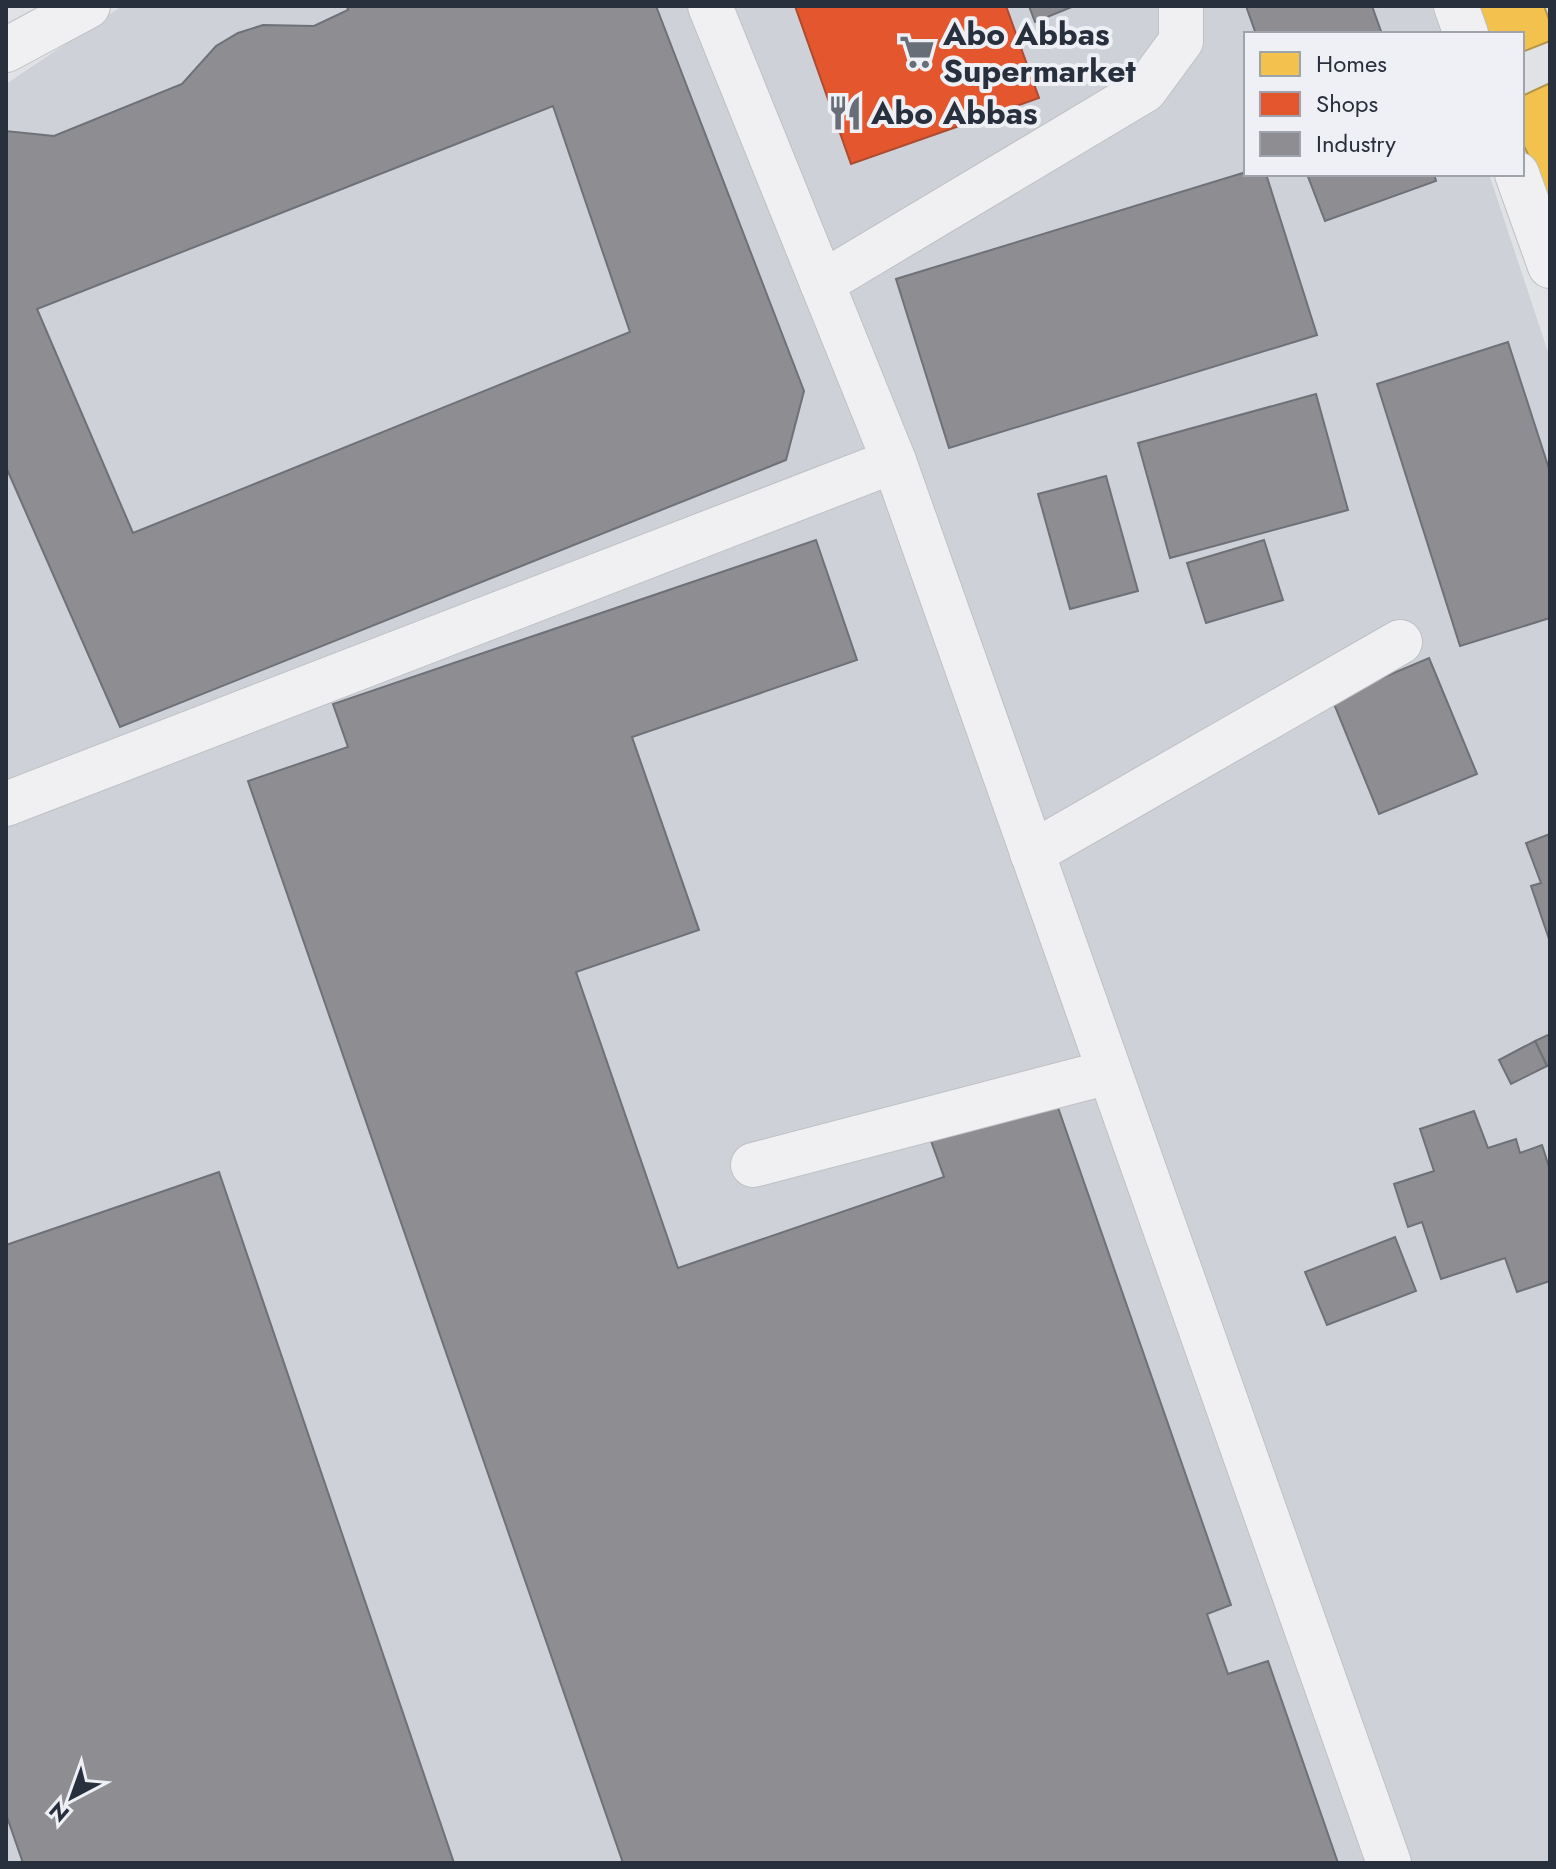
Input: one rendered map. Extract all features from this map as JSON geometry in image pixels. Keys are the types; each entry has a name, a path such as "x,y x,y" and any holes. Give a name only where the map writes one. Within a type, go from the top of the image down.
{"street":[{"path":"6,50 88,6"},
{"path":"710,6 894,461 1389,1863"},
{"path":"822,283 1145,90 1181,41 1181,6"},
{"path":"1456,6 1465,32"},
{"path":"1518,176 1550,266"},
{"path":"6,804 894,461"},
{"path":"1032,853 1400,642"},
{"path":"753,1165 1109,1072"}],"shaded area":[{"path":"122,6 1432,6 1441,32 1244,32 1244,176 1490,176 1550,358 1550,1863 6,1863 6,84"}],"building: Homes":[{"path":"1478,6 1544,6 1550,22 1550,41 1524,51 1524,32 1488,32"},
{"path":"1550,83 1550,200 1524,146 1524,95"}],"building: Shops":[{"name":"Abo Abbas Supermarket","path":"795,6 1006,6 1039,98 851,164"}],"building: Industry":[{"path":"347,6 656,6 804,391 786,460 120,727 6,467 6,131 54,136 182,84 216,46 238,33 263,25 314,26 348,10","holes":["553,106 630,332 133,533 37,309"]},
{"path":"1029,6 1074,6 1035,22"},
{"path":"1246,6 1372,6 1381,32 1255,32"},
{"path":"1244,173 1244,176 1267,176 1317,335 949,448 896,279"},
{"path":"1308,176 1435,176 1436,181 1325,221"},
{"path":"1508,342 1550,472 1550,618 1460,646 1377,384"},
{"path":"1316,394 1348,510 1170,558 1138,443"},
{"path":"1106,476 1138,591 1070,609 1038,494"},
{"path":"816,540 857,660 632,737 699,930 576,972 678,1268 944,1177 930,1138 1054,1096 1231,1605 1207,1614 1228,1674 1268,1661 1338,1863 623,1863 248,781 348,747 333,704"},
{"path":"1264,540 1283,600 1206,623 1187,563"},
{"path":"1429,658 1477,774 1379,814 1332,699"},
{"path":"1550,834 1550,942 1531,886 1541,883 1526,843"},
{"path":"1550,1034 1550,1065 1547,1066 1535,1041"},
{"path":"1535,1041 1547,1066 1511,1084 1499,1060"},
{"path":"1474,1111 1488,1148 1516,1139 1520,1153 1542,1145 1550,1170 1550,1281 1517,1292 1505,1258 1441,1279 1422,1222 1408,1227 1394,1184 1434,1171 1420,1129"},
{"path":"219,1172 454,1863 23,1863 6,1814 6,1245"},
{"path":"1395,1237 1416,1291 1327,1325 1305,1272"}],"place":[{"name":"Abo Abbas Supermarket","path":"917,52"},
{"name":"Abo Abbas","path":"845,113"}]}
